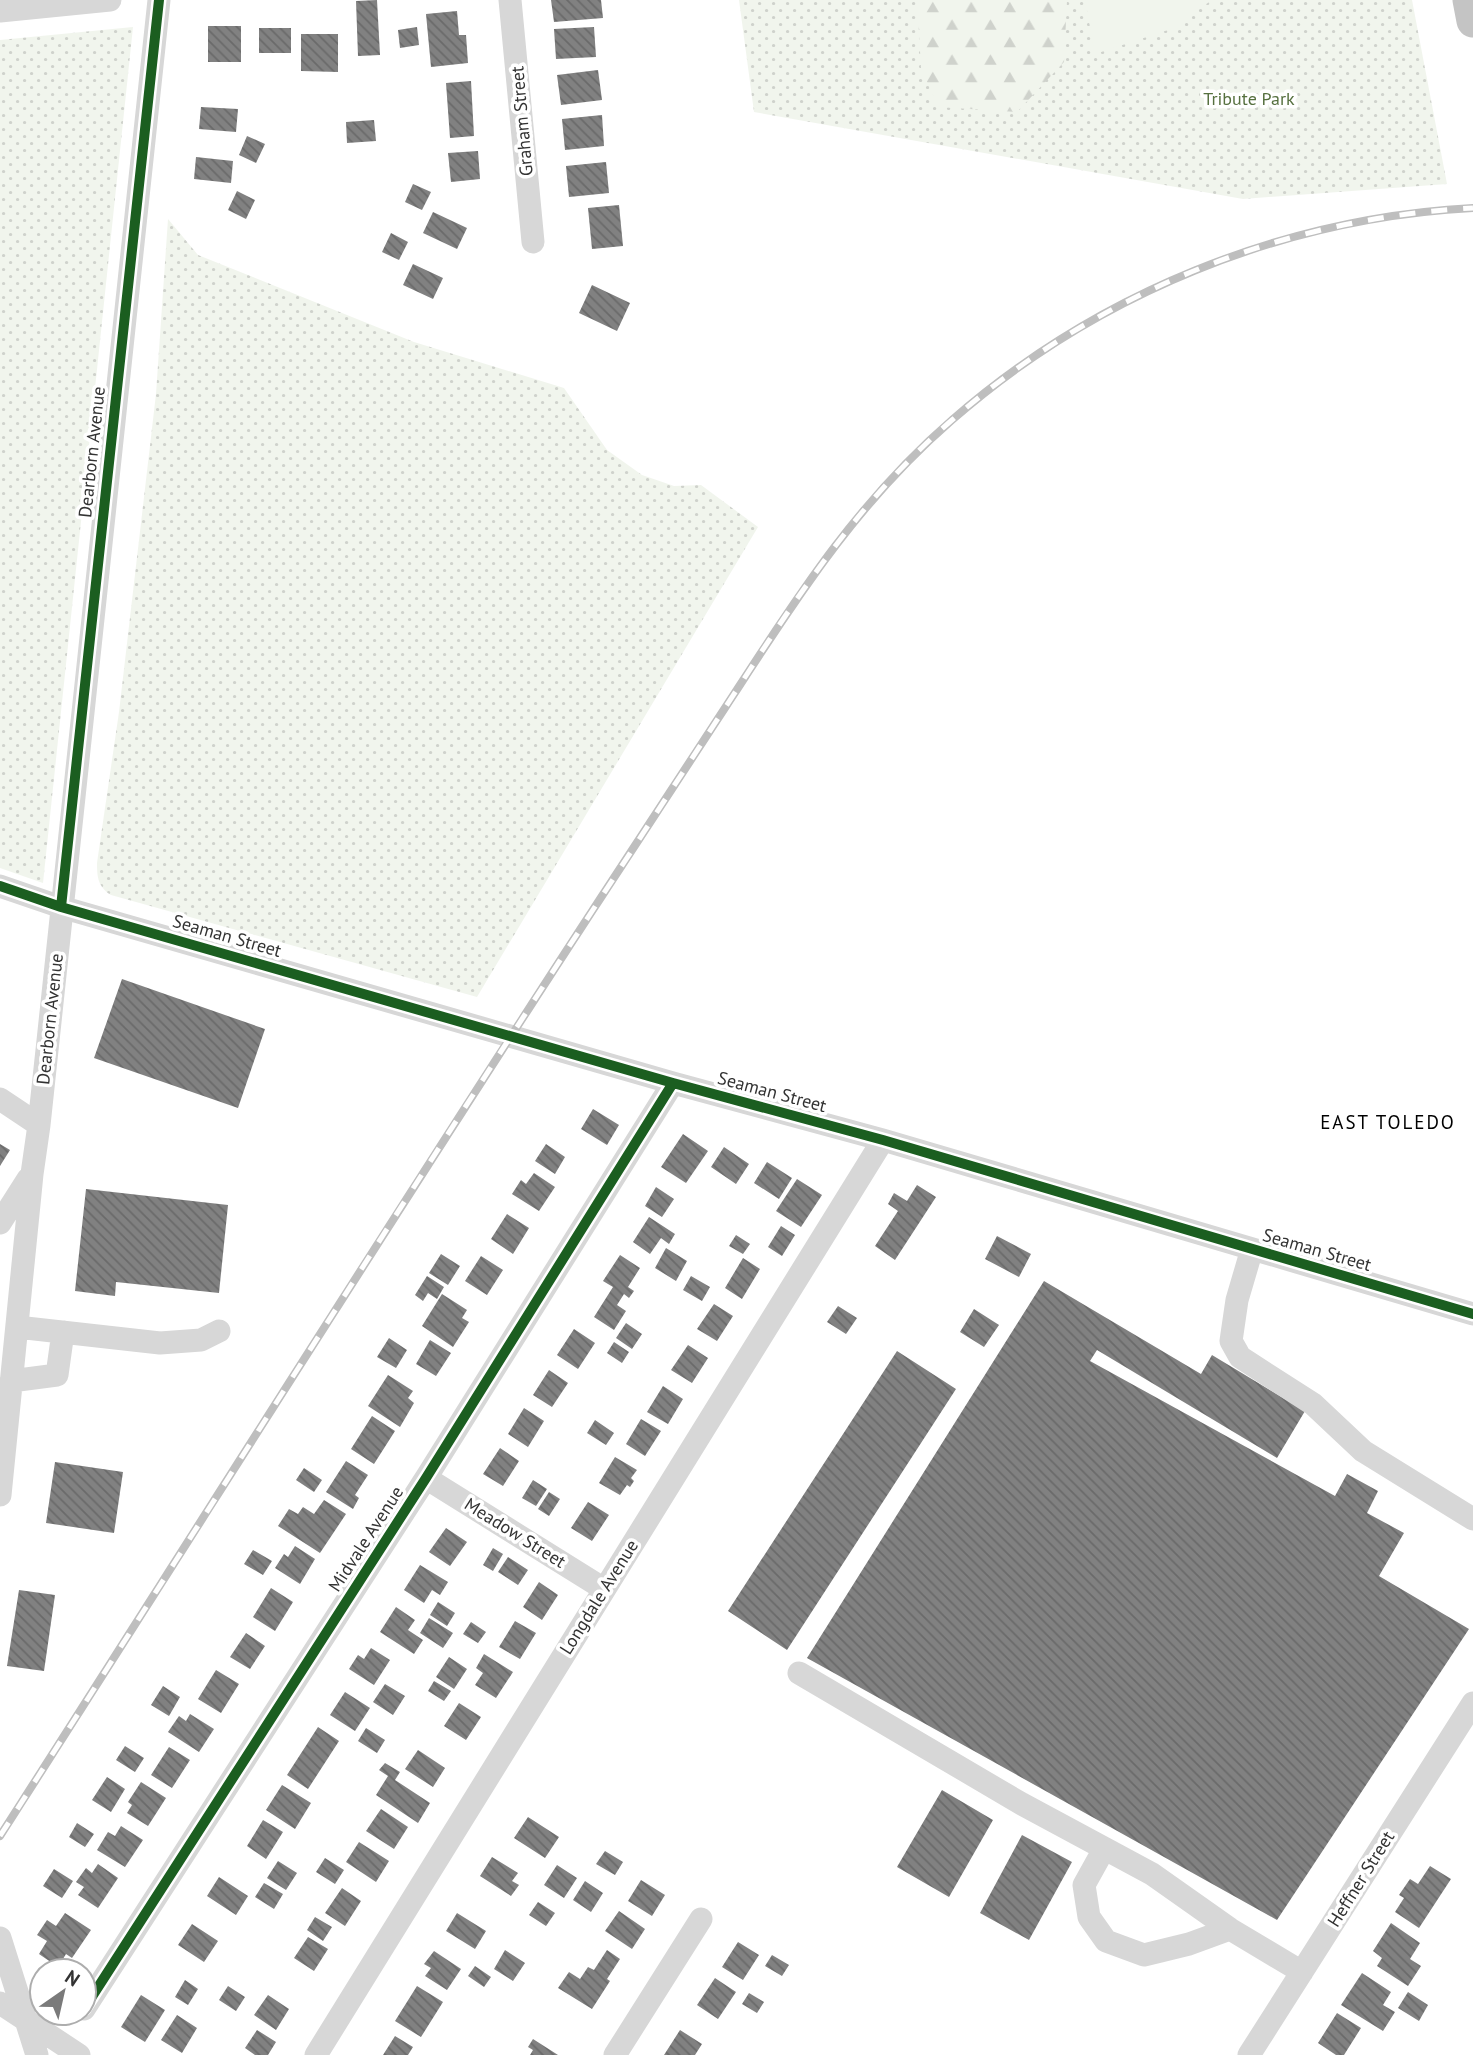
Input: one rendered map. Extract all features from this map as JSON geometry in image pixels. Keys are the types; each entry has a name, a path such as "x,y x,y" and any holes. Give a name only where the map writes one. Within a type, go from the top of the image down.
{"highway":[{"path":"1469,0 1473,21"}],"street":[{"path":"1,14 63,2 110,0"},
{"name":"Dearborn Avenue","path":"0,1494 159,0"},
{"name":"Graham Street","path":"510,0 533,242"},
{"name":"Seaman Street","path":"0,886 61,907 673,1083 883,1140 1473,1314"},
{"name":"Midvale Avenue","path":"98,1988 426,1478 673,1083"},
{"path":"0,1099 39,1125"},
{"name":"Longdale Avenue","path":"316,2055 883,1140"},
{"path":"0,1223 32,1174"},
{"path":"1252,1249 1237,1300 1231,1341 1240,1357 1313,1404 1363,1451 1473,1519"},
{"path":"16,1327 160,1343 201,1340 219,1331"},
{"path":"11,1381 57,1375 63,1332"},
{"name":"Meadow Street","path":"426,1478 604,1589"},
{"path":"799,1673 1021,1804 1152,1874 1230,1929 1302,1972"},
{"name":"Heffner Street","path":"1249,2055 1473,1703"},
{"path":"1104,1849 1084,1885 1088,1917 1106,1941 1144,1955 1189,1944 1230,1929"},
{"path":"615,2055 701,1919"},
{"path":"0,1938 37,2055"},
{"path":"0,2003 71,2049"},
{"name":"Midvale Avenue","path":"71,2049 78,2027"}],"green space":[{"name":"Tribute Park","path":"739,0 1412,0 1447,184 1243,199 754,112"},
{"path":"917,0 1067,0 1064,62 1017,112 938,107 921,68"},
{"path":"1085,0 1212,0 1171,29 1095,54"},
{"path":"133,27 43,883 0,868 0,40"},
{"path":"168,219 198,255 414,342 564,388 607,450 642,475 674,486 701,485 758,527 477,997 111,895 103,889 99,881 97,863 119,712 156,394"}],"building":[{"path":"377,0 380,55 358,56 356,1"},
{"path":"551,0 601,0 603,18 554,22"},
{"path":"457,11 459,35 466,35 468,63 431,67 426,14"},
{"path":"208,26 241,26 241,62 208,62"},
{"path":"417,27 419,45 400,48 398,30"},
{"path":"594,27 596,57 556,59 554,29"},
{"path":"259,28 291,28 291,53 259,53"},
{"path":"301,34 338,34 338,72 301,71"},
{"path":"598,70 602,100 561,105 557,75"},
{"path":"471,81 474,136 450,138 446,83"},
{"path":"201,107 238,109 236,132 199,129"},
{"path":"602,115 604,146 565,150 562,119"},
{"path":"374,120 376,141 347,143 346,122"},
{"path":"247,136 265,144 256,163 239,155"},
{"path":"478,151 480,179 451,182 448,153"},
{"path":"196,157 233,161 231,183 194,179"},
{"path":"606,162 609,193 569,197 566,166"},
{"path":"413,184 431,192 422,210 405,202"},
{"path":"237,191 255,200 246,219 228,210"},
{"path":"619,205 623,246 592,249 588,208"},
{"path":"433,212 467,228 457,249 423,233"},
{"path":"391,233 408,242 399,260 382,252"},
{"path":"413,264 443,278 433,299 403,285"},
{"path":"592,285 630,303 617,331 579,313"},
{"path":"122,979 265,1029 238,1108 94,1058"},
{"path":"593,1109 619,1125 607,1145 581,1129"},
{"path":"683,1134 708,1151 686,1183 661,1167"},
{"path":"0,1144 10,1150 0,1166"},
{"path":"546,1144 565,1157 555,1174 535,1161"},
{"path":"724,1147 749,1164 736,1184 711,1167"},
{"path":"767,1162 792,1178 779,1199 754,1183"},
{"path":"534,1173 555,1187 539,1211 512,1194 521,1180 526,1184"},
{"path":"797,1179 822,1195 801,1227 776,1211"},
{"path":"917,1185 936,1197 895,1260 875,1246 898,1211 888,1204 894,1193 907,1201"},
{"path":"656,1187 674,1199 662,1217 645,1206"},
{"path":"86,1189 228,1205 219,1293 116,1282 115,1296 75,1291"},
{"path":"507,1214 529,1228 513,1254 491,1239"},
{"path":"649,1217 675,1234 669,1244 661,1238 650,1254 633,1242"},
{"path":"781,1226 795,1235 782,1256 768,1247"},
{"path":"736,1235 750,1244 743,1254 729,1246"},
{"path":"997,1236 1031,1254 1019,1277 985,1259"},
{"path":"666,1248 687,1261 676,1281 655,1268"},
{"path":"441,1254 460,1266 448,1285 429,1273"},
{"path":"620,1255 640,1268 628,1287 634,1291 629,1298 624,1294 617,1305 626,1311 614,1330 594,1317 613,1287 603,1281"},
{"path":"481,1256 503,1270 487,1295 465,1281"},
{"path":"743,1258 760,1269 742,1299 725,1288"},
{"path":"427,1276 444,1287 437,1299 428,1293 423,1301 415,1295"},
{"path":"691,1276 710,1287 702,1301 683,1290"},
{"path":"1044,1281 1201,1374 1212,1355 1305,1411 1277,1458 1097,1350 1090,1361 1335,1496 1347,1474 1378,1491 1367,1513 1404,1533 1379,1576 1469,1629 1277,1920 807,1658"},
{"path":"442,1294 467,1310 462,1318 469,1322 453,1347 422,1326"},
{"path":"714,1304 733,1316 717,1341 697,1329"},
{"path":"838,1306 857,1318 846,1334 827,1322"},
{"path":"974,1309 999,1325 984,1347 960,1332"},
{"path":"626,1323 642,1334 632,1349 616,1338"},
{"path":"574,1329 595,1343 578,1369 557,1355"},
{"path":"389,1338 407,1350 396,1368 377,1357"},
{"path":"430,1340 451,1353 436,1376 416,1364"},
{"path":"614,1342 629,1352 622,1363 607,1353"},
{"path":"688,1345 708,1358 692,1383 671,1370"},
{"path":"897,1351 956,1389 787,1650 728,1611"},
{"path":"549,1370 568,1383 552,1407 533,1395"},
{"path":"388,1375 413,1391 408,1398 414,1403 400,1427 368,1406"},
{"path":"663,1386 683,1399 668,1424 647,1412"},
{"path":"524,1408 544,1421 528,1447 508,1434"},
{"path":"372,1416 395,1431 374,1464 351,1449"},
{"path":"641,1419 661,1431 645,1456 626,1444"},
{"path":"595,1420 614,1433 606,1445 587,1433"},
{"path":"500,1448 519,1461 503,1486 483,1474"},
{"path":"615,1457 637,1470 631,1478 634,1481 630,1487 627,1485 620,1495 599,1483"},
{"path":"346,1461 368,1475 355,1495 359,1498 353,1509 326,1492"},
{"path":"55,1462 123,1472 114,1533 46,1523"},
{"path":"304,1468 322,1480 314,1492 296,1480"},
{"path":"533,1480 547,1489 536,1506 522,1498"},
{"path":"549,1492 560,1499 549,1516 538,1509"},
{"path":"324,1500 346,1514 320,1553 278,1526 289,1509 298,1514 303,1507 314,1514"},
{"path":"588,1502 609,1515 592,1541 571,1528"},
{"path":"446,1528 467,1542 450,1566 429,1552"},
{"path":"295,1546 315,1559 300,1584 275,1568 284,1554 288,1557"},
{"path":"493,1548 503,1554 493,1571 483,1565"},
{"path":"253,1550 272,1561 263,1575 244,1564"},
{"path":"508,1557 528,1570 518,1585 498,1572"},
{"path":"420,1565 448,1582 440,1595 432,1590 424,1603 404,1590"},
{"path":"539,1582 558,1595 542,1620 523,1607"},
{"path":"271,1588 293,1602 275,1631 253,1617"},
{"path":"19,1590 55,1595 44,1671 7,1666"},
{"path":"438,1602 455,1613 447,1626 430,1615"},
{"path":"396,1607 415,1620 408,1630 423,1640 414,1654 380,1632"},
{"path":"429,1618 453,1633 443,1648 420,1633"},
{"path":"515,1621 536,1633 520,1659 499,1647"},
{"path":"471,1622 486,1632 478,1643 463,1634"},
{"path":"246,1633 265,1646 250,1669 230,1657"},
{"path":"371,1648 390,1660 374,1685 349,1669 358,1655 364,1659"},
{"path":"484,1654 513,1672 496,1698 475,1685 483,1673 476,1668"},
{"path":"449,1657 467,1669 454,1689 436,1677"},
{"path":"216,1670 239,1684 221,1713 198,1699"},
{"path":"434,1681 451,1691 444,1701 428,1691"},
{"path":"385,1684 405,1696 393,1715 373,1702"},
{"path":"163,1686 180,1697 169,1716 151,1705"},
{"path":"345,1692 370,1708 355,1731 330,1715"},
{"path":"459,1703 481,1717 466,1740 444,1726"},
{"path":"190,1714 214,1729 199,1752 168,1732 179,1716 186,1721"},
{"path":"318,1727 339,1741 308,1789 287,1775"},
{"path":"366,1728 385,1740 377,1753 358,1741"},
{"path":"125,1746 144,1758 135,1772 116,1760"},
{"path":"169,1747 190,1760 172,1788 151,1775"},
{"path":"418,1750 445,1768 433,1787 405,1769"},
{"path":"385,1763 400,1772 395,1780 430,1803 418,1823 376,1795 388,1776 379,1770"},
{"path":"107,1777 125,1789 111,1812 92,1800"},
{"path":"141,1782 166,1798 148,1826 127,1813 132,1805 128,1802"},
{"path":"282,1785 311,1803 295,1829 266,1810"},
{"path":"942,1790 993,1820 949,1897 897,1867"},
{"path":"381,1809 408,1827 394,1849 366,1831"},
{"path":"528,1817 559,1837 545,1858 514,1838"},
{"path":"263,1820 283,1832 266,1859 247,1846"},
{"path":"77,1823 94,1834 85,1847 69,1837"},
{"path":"121,1826 143,1840 125,1867 97,1850 108,1832 115,1836"},
{"path":"1022,1835 1072,1862 1029,1940 980,1913"},
{"path":"359,1842 389,1861 376,1882 346,1862"},
{"path":"605,1851 623,1862 615,1875 596,1864"},
{"path":"492,1857 518,1873 512,1881 519,1885 511,1896 480,1876"},
{"path":"325,1858 344,1870 335,1884 316,1872"},
{"path":"278,1861 297,1873 286,1890 267,1878"},
{"path":"98,1864 118,1878 98,1908 78,1895 84,1887 76,1882 86,1868 92,1873"},
{"path":"557,1865 577,1878 564,1898 544,1885"},
{"path":"1430,1866 1451,1879 1419,1928 1395,1912 1404,1898 1399,1895 1410,1879 1418,1884"},
{"path":"54,1869 73,1881 62,1898 43,1886"},
{"path":"219,1877 248,1896 236,1915 207,1896"},
{"path":"641,1880 665,1895 652,1916 628,1901"},
{"path":"585,1881 603,1893 591,1912 573,1900"},
{"path":"264,1883 283,1894 274,1909 255,1897"},
{"path":"342,1888 361,1901 345,1926 325,1913"},
{"path":"538,1902 555,1913 546,1926 529,1915"},
{"path":"619,1911 645,1929 632,1949 605,1931"},
{"path":"65,1913 91,1930 73,1957 66,1954 64,1957 43,1957 39,1954 47,1941 37,1935 47,1920 56,1926"},
{"path":"457,1913 486,1931 475,1949 446,1931"},
{"path":"315,1917 332,1927 323,1941 307,1930"},
{"path":"1391,1923 1420,1943 1410,1959 1421,1966 1408,1986 1377,1966 1382,1958 1373,1951"},
{"path":"192,1924 218,1941 204,1962 178,1945"},
{"path":"308,1937 328,1949 314,1971 294,1958"},
{"path":"738,1942 759,1955 743,1980 722,1967"},
{"path":"505,1950 525,1963 513,1981 494,1969"},
{"path":"607,1950 620,1959 592,2009 558,1988 569,1972 580,1979 588,1967 594,1970"},
{"path":"434,1951 461,1969 447,1990 425,1976 431,1968 424,1964"},
{"path":"772,1955 789,1965 782,1976 765,1966"},
{"path":"475,1966 491,1977 484,1987 468,1976"},
{"path":"1362,1973 1391,1992 1383,2005 1395,2012 1383,2031 1341,2005"},
{"path":"715,1978 736,1992 718,2019 697,2005"},
{"path":"185,1980 198,1989 188,2005 175,1997"},
{"path":"228,1986 245,1997 236,2011 219,2000"},
{"path":"417,1986 443,2002 421,2037 395,2021"},
{"path":"1408,1992 1428,2005 1419,2021 1398,2008"},
{"path":"749,1993 764,2002 757,2013 742,2004"},
{"path":"141,1995 165,2010 145,2042 121,2027"},
{"path":"268,1995 289,2009 276,2030 254,2015"},
{"path":"1337,2013 1361,2028 1344,2055 1336,2055 1318,2043"},
{"path":"177,2015 197,2028 182,2053 161,2040"},
{"path":"257,2030 276,2042 268,2055 255,2055 245,2048"},
{"path":"680,2030 702,2044 695,2055 664,2055"},
{"path":"395,2036 413,2047 408,2055 383,2055"},
{"path":"533,2039 558,2055 530,2055 533,2050 528,2047"}],"railway":[{"path":"0,1836 449,1133 762,651 835,547 889,481 952,420 1008,375 1067,335 1130,300 1195,270 1262,246 1331,228 1402,215 1473,208"}],"cycle path":[{"path":"61,907 159,0"},
{"path":"0,886 61,907 673,1083 883,1140 1473,1314"},
{"path":"98,1987 426,1478 673,1083"}],"district":[{"name":"EAST TOLEDO","path":"1388,1122"}]}
